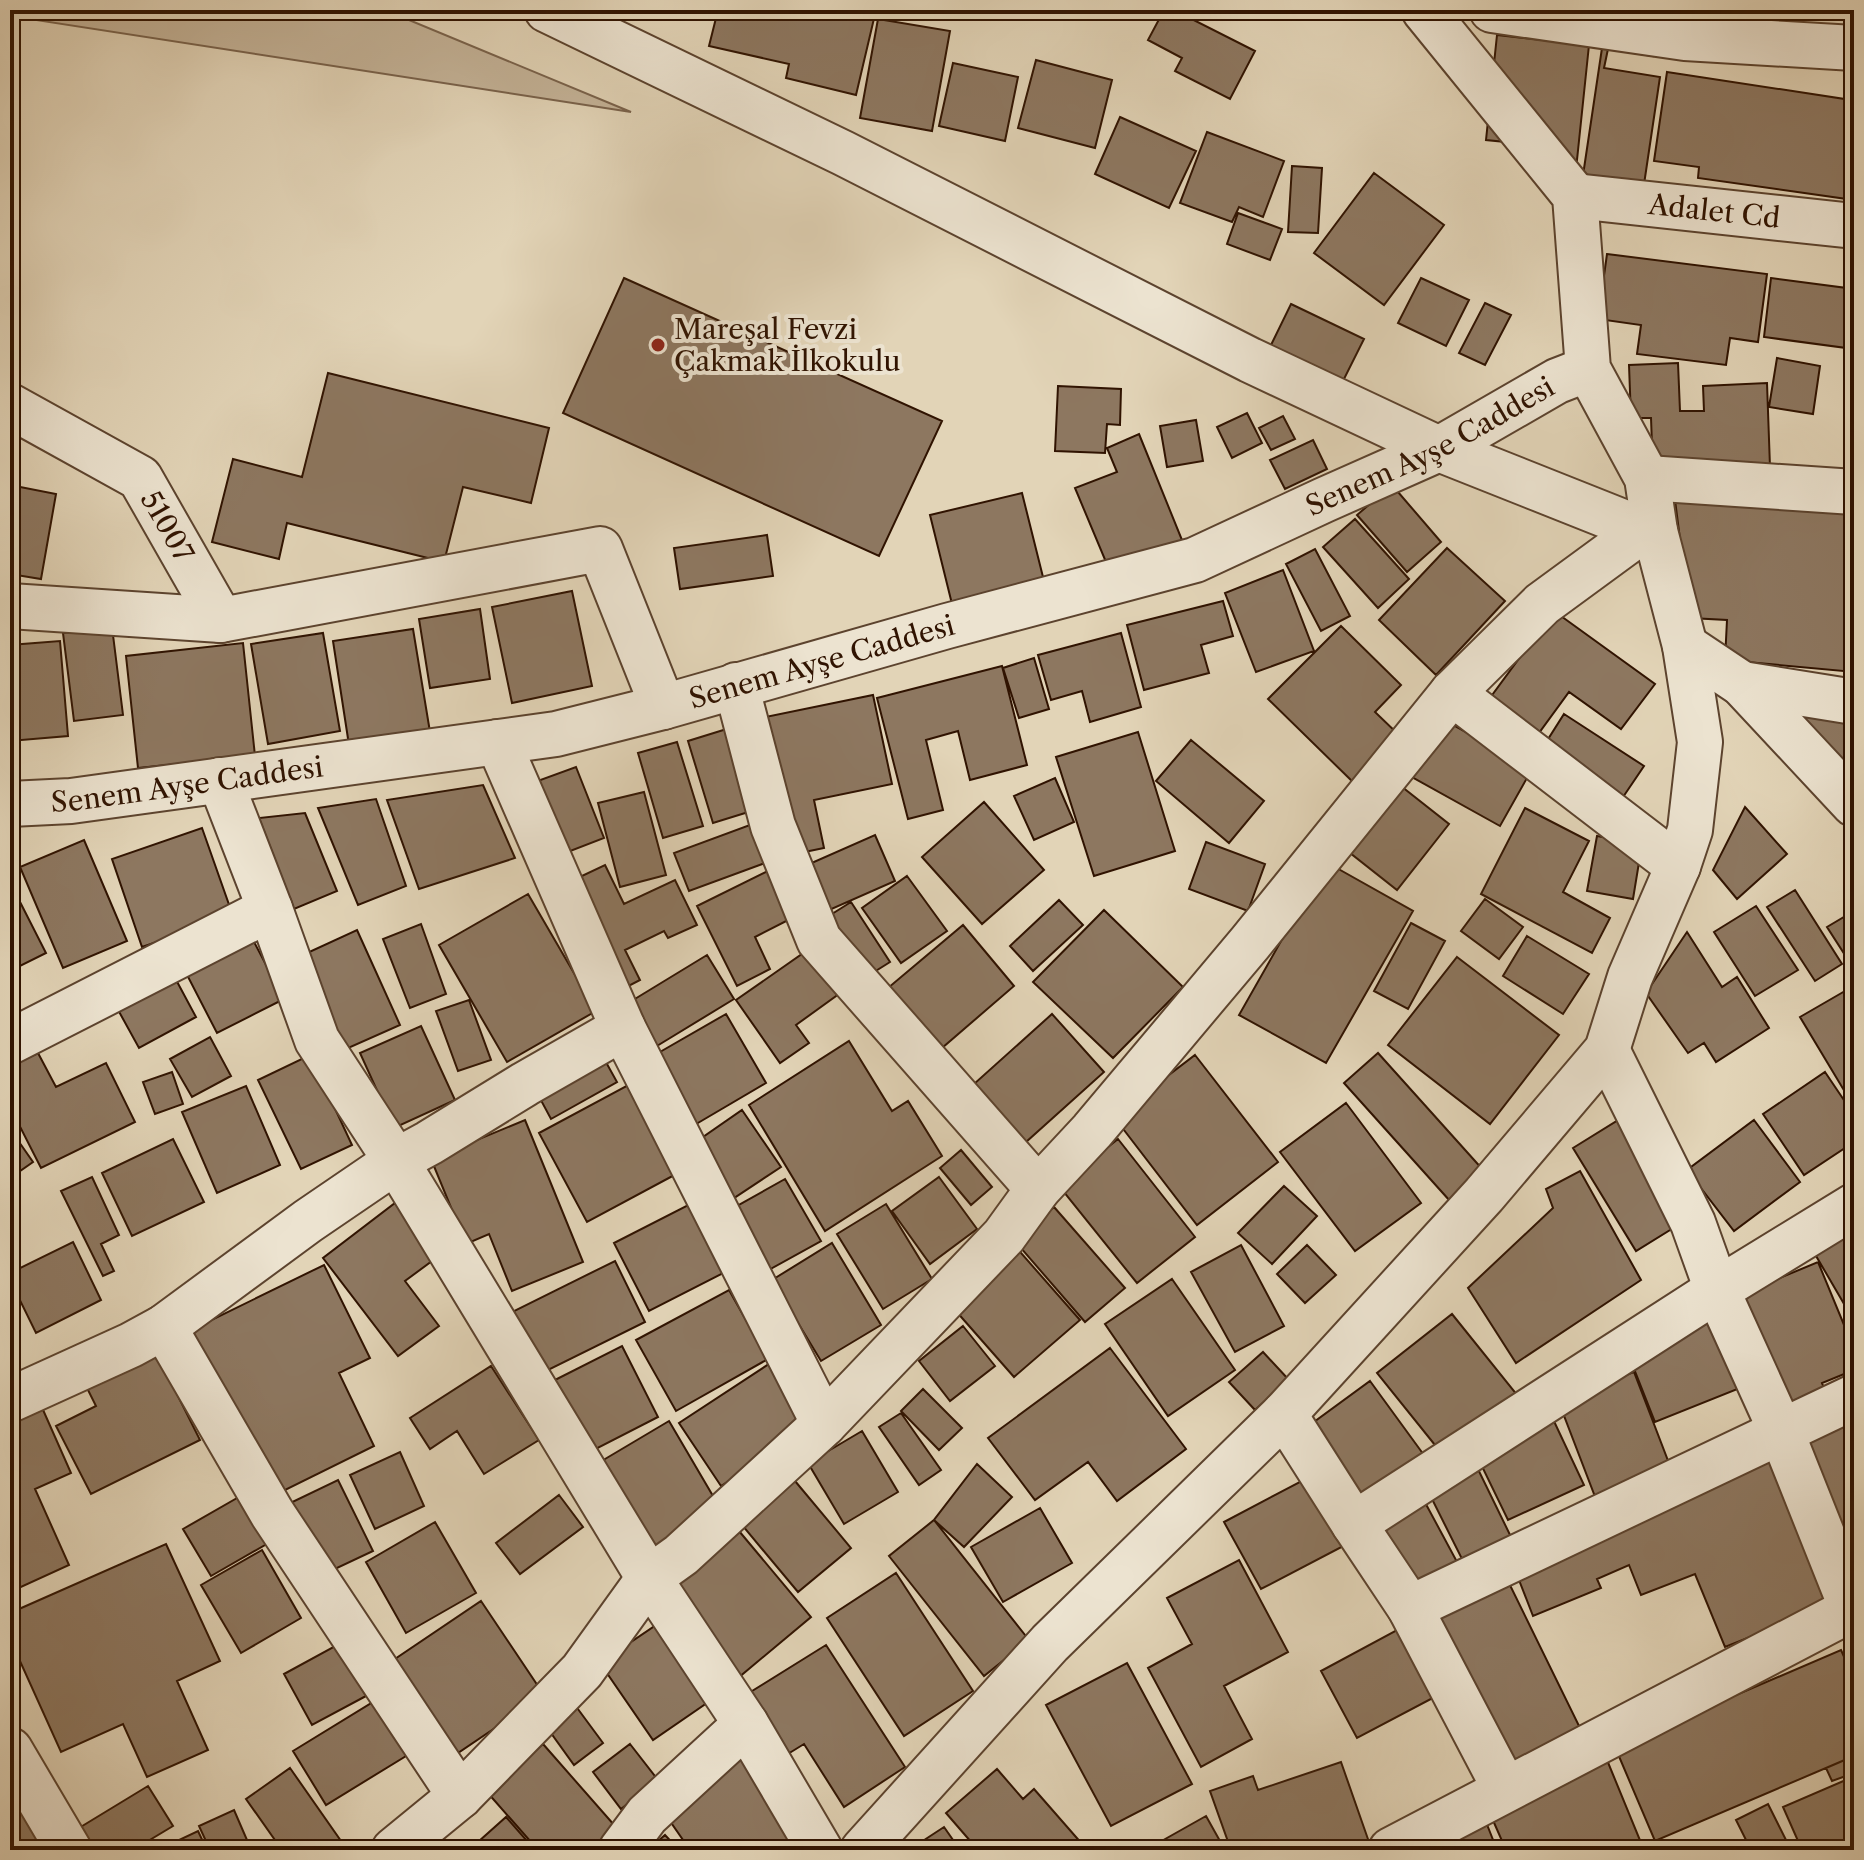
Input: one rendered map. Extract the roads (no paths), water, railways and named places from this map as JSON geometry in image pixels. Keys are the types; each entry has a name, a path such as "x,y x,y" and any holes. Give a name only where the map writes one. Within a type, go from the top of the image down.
{"street":[{"path":"547,10 843,153 1250,360 1439,449 1649,530"},
{"path":"863,1850 1050,1643 1284,1414 1484,1195 1607,1050 1630,977 1678,866 1690,830 1700,742 1685,646 1649,530 1647,478 1588,369 1575,196 1424,10"},
{"path":"1492,10 1685,38 1854,48"},
{"name":"Adalet Cd","path":"1575,196 1854,226"},
{"name":"Senem Ayşe Caddesi","path":"10,804 71,801 556,734 663,707 947,626 1195,560 1439,449 1557,381 1588,369"},
{"name":"51007","path":"10,406 140,478 221,620"},
{"path":"1647,478 1854,492"},
{"path":"394,1850 460,1796 582,1671 649,1578 681,1555 824,1424 1004,1236 1038,1189 1092,1131 1250,943 1452,693 1542,604 1649,530"},
{"path":"10,606 221,620 600,549 663,707"},
{"path":"1685,646 1742,684 1854,804"},
{"path":"1742,684 1854,702"},
{"path":"736,685 773,826 819,940 1038,1189"},
{"path":"1452,693 1678,866"},
{"path":"498,742 623,1028 824,1424"},
{"path":"220,780 317,1040 396,1161 649,1578 746,1724 820,1850"},
{"path":"10,1042 270,909"},
{"path":"10,1400 164,1327 308,1221 396,1161 623,1028"},
{"path":"1391,1850 1853,1610 1781,1431 1717,1290 1693,1223 1607,1050"},
{"path":"1354,1524 1717,1290 1854,1206"},
{"path":"164,1327 272,1513 460,1796"},
{"path":"1410,1608 1854,1397"},
{"path":"1284,1414 1410,1608 1505,1789"},
{"path":"621,1850 647,1815 746,1724"},
{"path":"10,1750 69,1850"}],"place":[{"name":"Mareşal Fevzi Çakmak İlkokulu","path":"658,345"}]}
